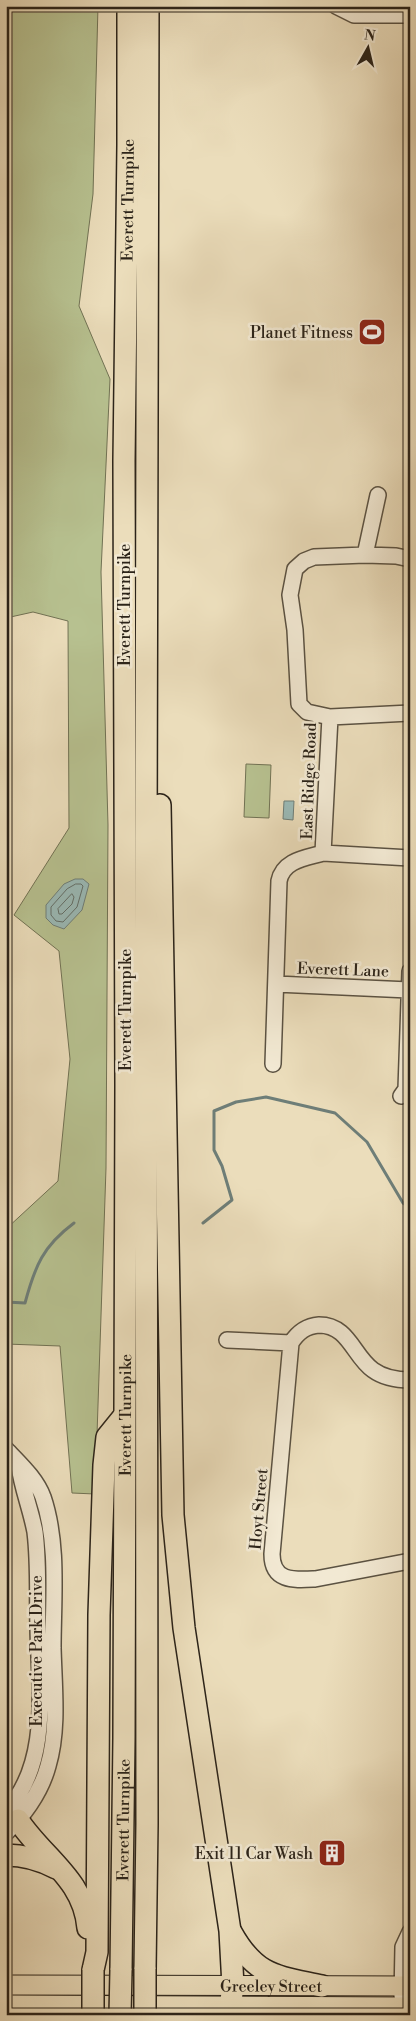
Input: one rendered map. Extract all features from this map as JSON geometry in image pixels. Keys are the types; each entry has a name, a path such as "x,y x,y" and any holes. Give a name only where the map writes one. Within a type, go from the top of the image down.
{"highway":[{"name":"Everett Turnpike","path":"128,6 124,461 126,1056 124,1738 126,1978 131,2012"},
{"name":"Everett Turnpike","path":"131,2012 145,1969 148,1824 148,6"},
{"path":"147,656 158,692 173,1515 184,1628 230,1931 231,2003"},
{"path":"93,2015 93,1970 97,1952 99,1614 104,1465 107,1437 124,1416"},
{"path":"10,1818 26,1831 75,1887 85,1908 88,1929 88,1951 93,1970"},
{"path":"6,1855 27,1857 61,1870"},
{"path":"230,1931 248,1958 265,1972 322,1986"}],"main road":[{"name":"Greeley Street","path":"6,1985 126,1978 231,2003 406,2007"},
{"name":"Greeley Street","path":"6,2005 131,2012 231,2003 322,1986 406,1986"}],"street":[{"path":"336,6 354,15 410,15"},
{"path":"365,555 378,495"},
{"name":"East Ridge Road","path":"274,1064 280,874 293,862 323,853 330,717 307,712 299,704 295,630 290,594 292,578 297,566 304,560 314,556 365,555 396,556 410,559"},
{"path":"330,717 410,713"},
{"path":"323,853 410,858"},
{"path":"401,1096 406,1089 410,971"},
{"name":"Everett Lane","path":"276,984 409,990"},
{"path":"227,1340 291,1343 300,1331 307,1328 315,1326 332,1327 340,1330 359,1357 371,1369 386,1377 410,1380"},
{"name":"Hoyt Street","path":"291,1343 272,1554 272,1563 275,1570 287,1578 315,1579 410,1561"},
{"name":"Executive Park Drive","path":"6,1449 34,1480 41,1492 48,1518 52,1541 54,1718 51,1754 46,1771 33,1800 10,1818"},
{"path":"406,2007 403,1947 410,1932"}],"green space":[{"path":"6,6 98,6 93,194 79,306 110,379 101,572 108,825 106,1168 95,1494 72,1493 60,1346 6,1344 6,1229 58,1181 70,1059 59,951 14,915 69,828 68,621 33,612 6,618"},
{"path":"246,764 271,765 269,818 244,817"}],"water":[{"path":"284,801 294,801 293,820 283,819"},
{"path":"75,879 83,879 89,884 82,910 64,929 53,925 46,918 46,905 64,884"}],"waterway":[{"path":"203,1223 232,1200 222,1166 214,1150 214,1111 236,1102 266,1097 335,1113 367,1142 403,1203 410,1208"},
{"path":"6,1302 25,1303 42,1258 55,1240 74,1223"}],"place":[{"name":"Planet Fitness","path":"372,332"},
{"name":"Exit 11 Car Wash","path":"332,1853"}]}
